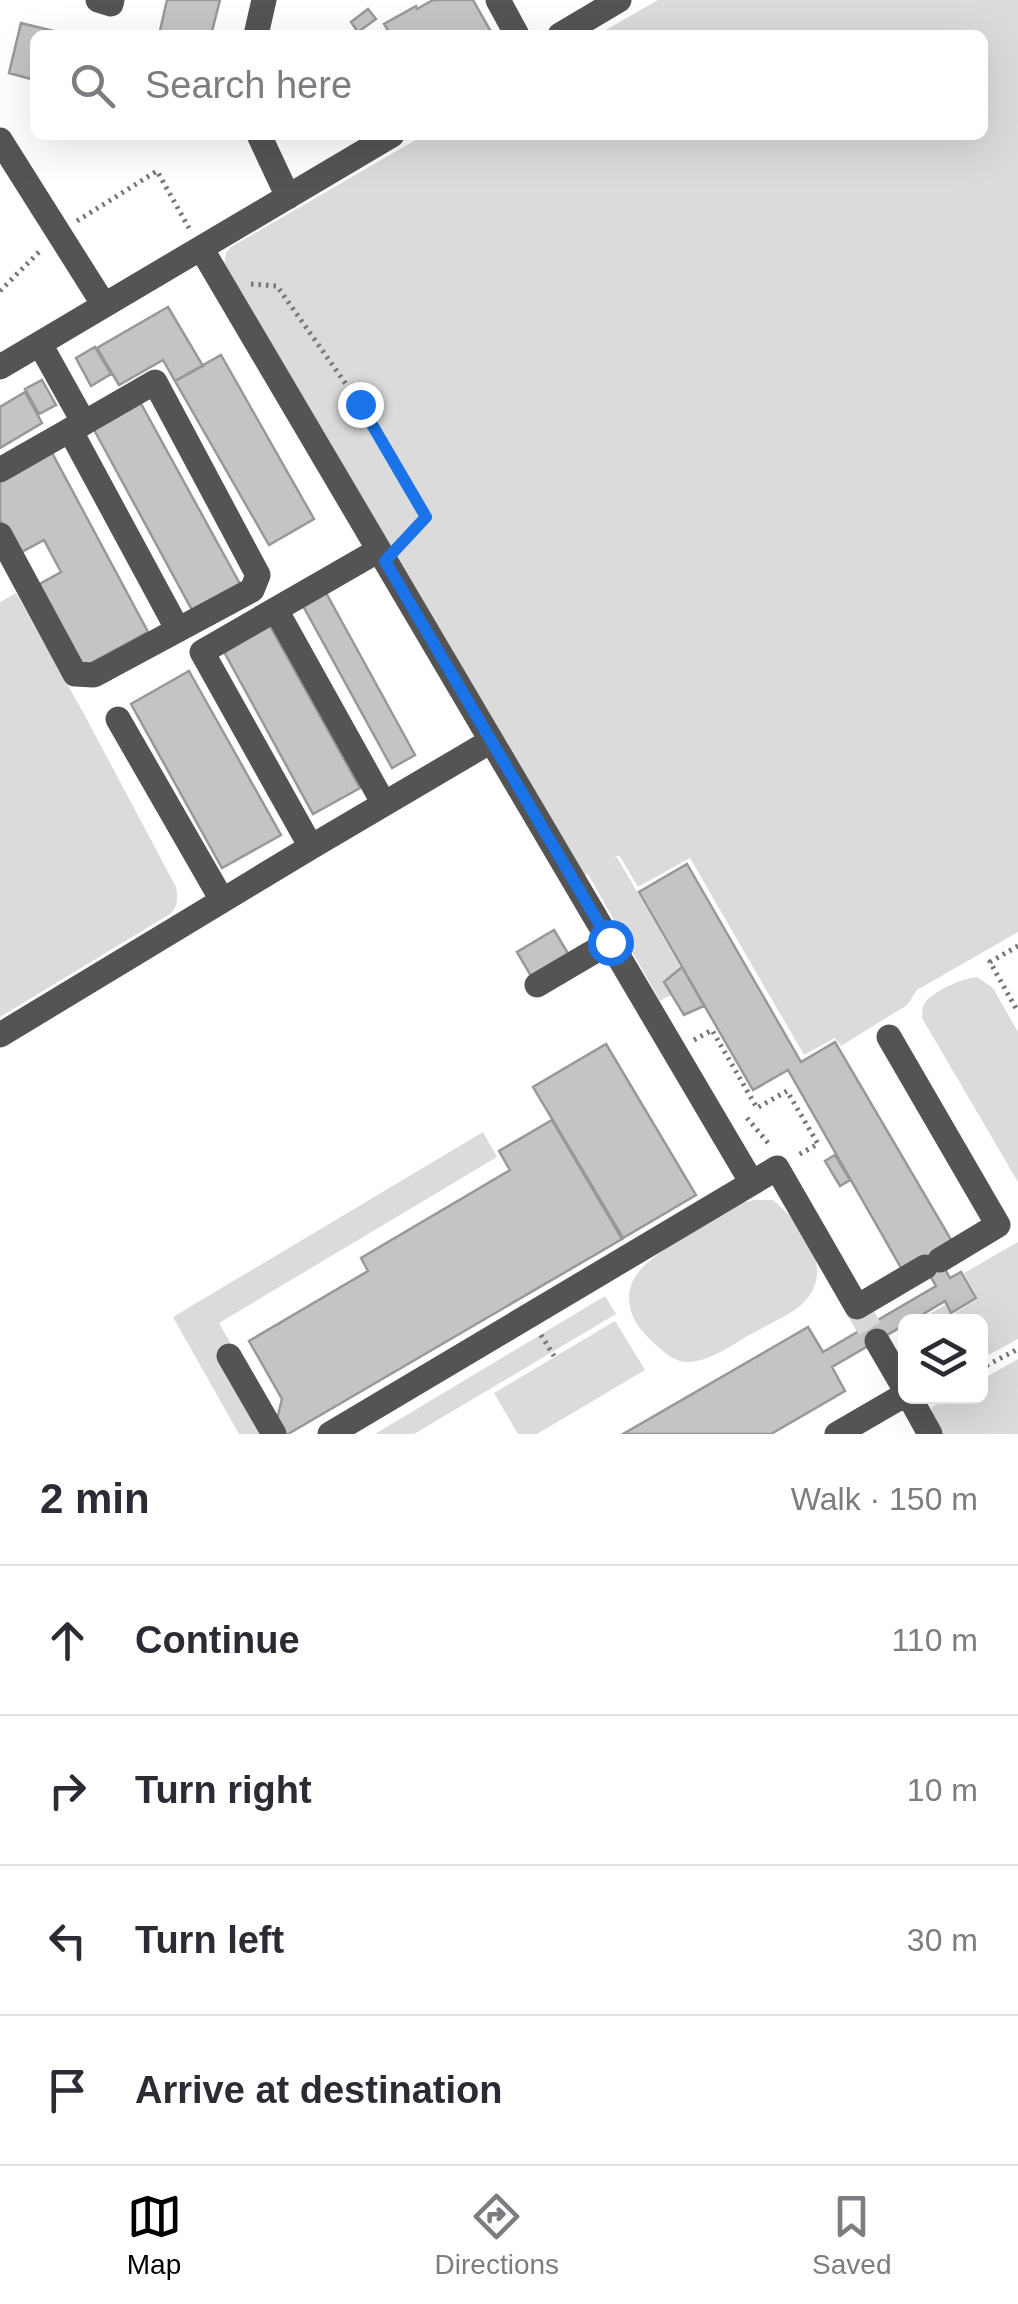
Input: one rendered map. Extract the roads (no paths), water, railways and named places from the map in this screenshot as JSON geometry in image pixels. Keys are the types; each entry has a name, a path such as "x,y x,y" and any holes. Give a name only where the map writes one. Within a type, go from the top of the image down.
{"street":[{"path":"98,0 112,4 112,0"},
{"path":"257,30 264,0"},
{"path":"498,0 515,30"},
{"path":"568,30 619,0"},
{"path":"0,140 104,305"},
{"path":"261,140 288,197"},
{"path":"0,367 384,140"},
{"path":"201,248 752,1182"},
{"path":"40,344 178,630"},
{"path":"0,470 156,382 258,575 252,590 94,675 75,674 0,535"},
{"path":"311,847 202,652 382,555"},
{"path":"276,610 384,804"},
{"path":"118,719 222,900"},
{"path":"0,1035 492,741"},
{"path":"537,985 610,942"},
{"path":"330,1434 777,1168 857,1307 998,1225 888,1036"},
{"path":"877,1340 898,1378"},
{"path":"229,1356 274,1434"},
{"path":"836,1434 898,1399"},
{"path":"913,1404 930,1434"}],"tunnel":[{"path":"857,1307 877,1341"}]}
